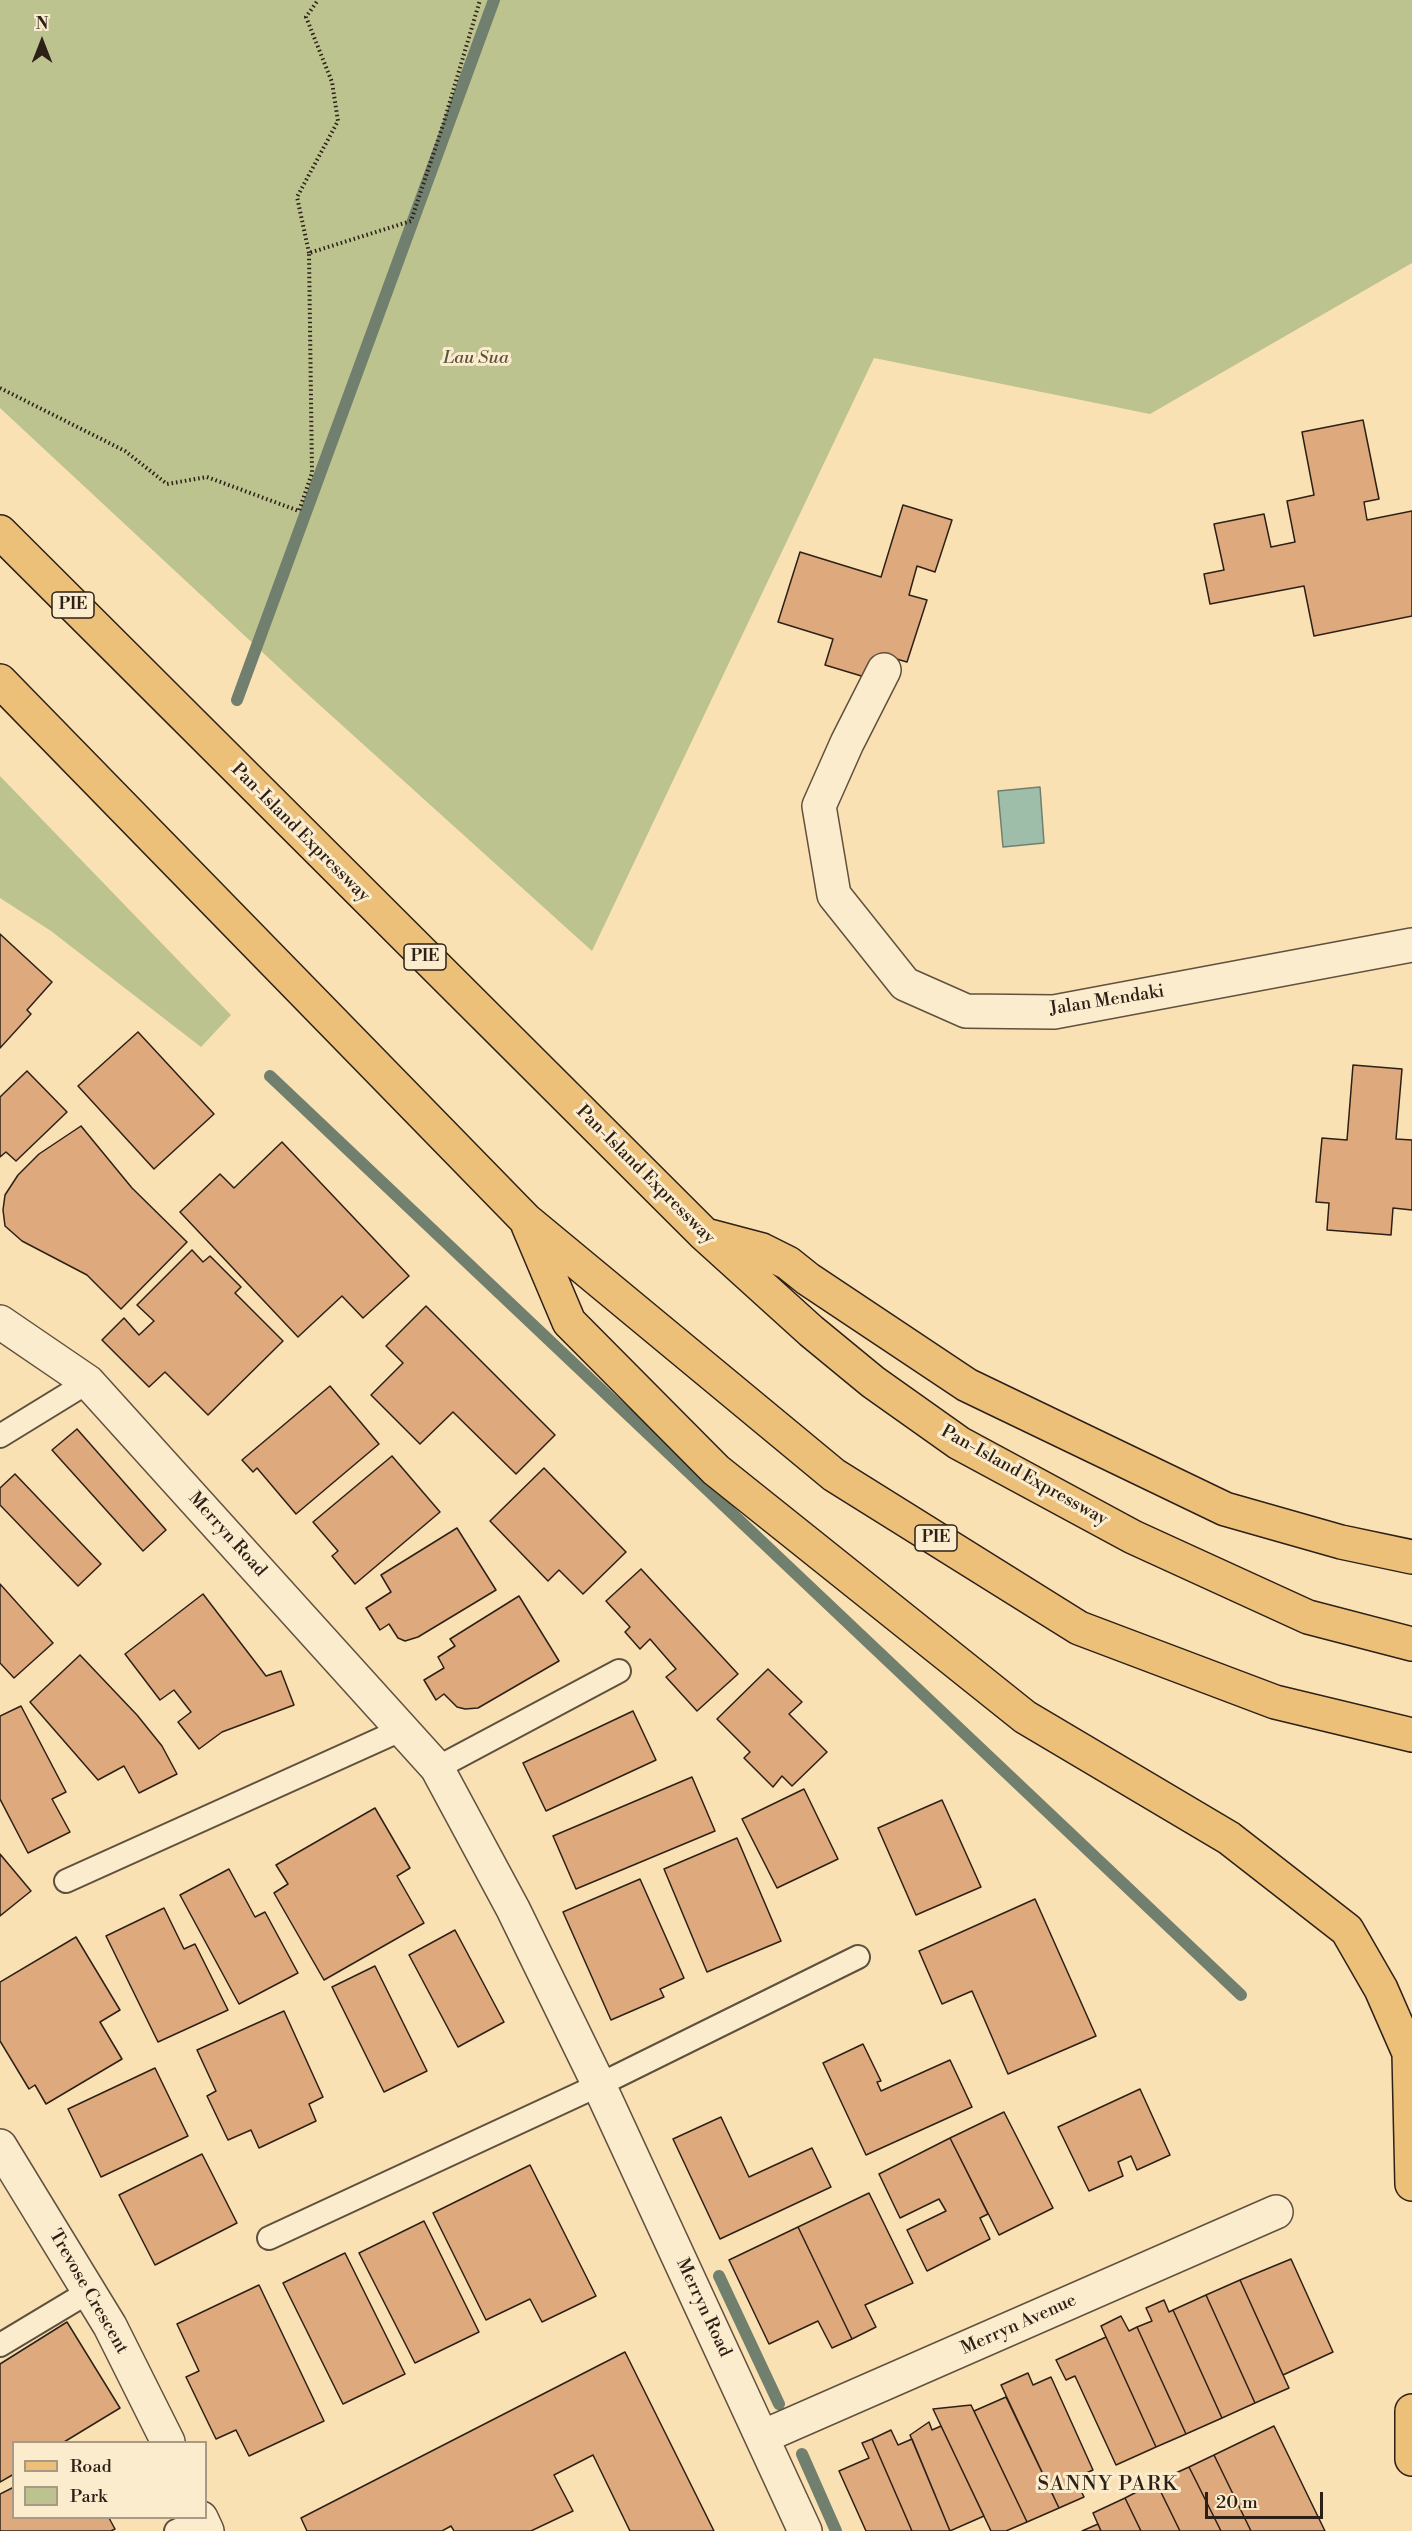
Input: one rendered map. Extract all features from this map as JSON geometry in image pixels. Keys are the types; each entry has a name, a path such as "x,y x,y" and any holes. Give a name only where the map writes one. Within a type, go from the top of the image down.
{"main road":[{"name":"Pan-Island Expressway","path":"0,532 705,1235 864,1375 959,1443 1133,1537 1308,1617 1412,1644"},
{"name":"PIE","path":"0,681 526,1220 834,1475 1079,1628 1275,1702 1412,1736"},
{"path":"526,1220 568,1322 716,1470 1025,1717 1229,1838 1347,1930 1382,1989 1409,2053 1412,2184"},
{"path":"705,1235 762,1250 780,1259 967,1385 1225,1509 1341,1542 1412,1557"},
{"path":"1412,2411 1412,2459"}],"street":[{"name":"Jalan Mendaki","path":"884,670 847,743 819,806 834,895 905,984 966,1011 1054,1012 1412,945"},
{"name":"Merryn Road","path":"0,1322 88,1382 437,1768 513,1909 600,2085 805,2531"},
{"name":"Trevose Crescent","path":"0,2146 110,2325 168,2441"},
{"name":"Merryn Avenue","path":"762,2437 1275,2212"}],"lane":[{"path":"0,1436 88,1382"},
{"path":"437,1768 619,1671"},
{"path":"66,1881 403,1729"},
{"path":"269,2238 600,2085 858,1957"},
{"path":"0,2345 90,2291"}],"path":[{"path":"0,388 125,451 167,484 207,477 299,511 312,473 309,253 297,197 338,122 332,82 306,17 318,0"},
{"path":"309,253 411,221 444,125 480,0"}],"green space":[{"name":"Lau Sua","path":"0,0 1412,0 1412,263 1150,414 874,358 592,951 303,690 0,408"},
{"path":"0,776 231,1015 201,1047 51,931 0,898"}],"shaded area":[{"path":"1040,787 1044,843 1003,847 998,791"}],"building":[{"path":"1363,420 1379,499 1364,502 1367,520 1412,511 1412,616 1314,636 1304,586 1210,604 1204,574 1224,570 1214,524 1264,514 1271,547 1295,542 1287,501 1314,495 1302,432"},
{"path":"903,505 952,520 935,572 917,566 909,595 927,600 907,662 886,656 878,681 825,665 833,639 778,622 800,552 881,577"},
{"path":"0,934 52,982 27,1010 31,1014 0,1048"},
{"path":"138,1032 214,1114 154,1169 78,1086"},
{"path":"1353,1065 1402,1069 1396,1139 1412,1140 1412,1210 1393,1208 1391,1235 1327,1230 1329,1203 1316,1202 1322,1138 1347,1140"},
{"path":"27,1071 67,1112 16,1161 6,1152 0,1157 0,1097"},
{"path":"81,1126 132,1188 187,1242 121,1309 87,1275 22,1241 5,1226 3,1210 5,1195 18,1175 39,1154"},
{"path":"282,1142 409,1276 363,1318 342,1296 298,1337 180,1212 220,1174 234,1188"},
{"path":"192,1250 203,1262 210,1256 241,1287 235,1293 283,1341 208,1415 165,1372 149,1387 102,1340 124,1318 139,1335 154,1321 137,1305"},
{"path":"426,1306 555,1435 516,1474 453,1412 420,1444 371,1395 403,1363 386,1346"},
{"path":"330,1386 379,1444 296,1514 257,1468 253,1472 242,1460"},
{"path":"77,1429 166,1530 143,1551 52,1450"},
{"path":"392,1456 440,1512 355,1584 332,1556 338,1551 313,1522"},
{"path":"544,1468 626,1552 583,1594 559,1570 548,1581 490,1521"},
{"path":"15,1474 101,1564 78,1586 0,1505 0,1488"},
{"path":"457,1528 496,1590 418,1637 405,1641 398,1638 389,1624 380,1630 366,1608 391,1592 381,1575"},
{"path":"641,1569 738,1674 697,1711 666,1677 676,1669 650,1639 640,1649 625,1632 630,1627 606,1601"},
{"path":"0,1584 53,1643 14,1678 0,1663"},
{"path":"203,1594 266,1676 281,1671 294,1705 222,1732 199,1749 178,1722 191,1712 174,1690 160,1700 125,1654"},
{"path":"519,1596 559,1661 478,1708 457,1707 444,1694 436,1700 424,1680 444,1668 438,1657 455,1646 450,1639"},
{"path":"80,1655 137,1715 162,1746 177,1774 139,1793 124,1766 98,1780 30,1702"},
{"path":"768,1669 802,1702 789,1714 827,1752 792,1786 782,1776 773,1787 744,1758 750,1752 717,1719"},
{"path":"21,1706 66,1792 52,1799 70,1832 28,1853 0,1799 0,1716"},
{"path":"633,1711 656,1760 546,1811 523,1763"},
{"path":"692,1777 715,1831 576,1889 553,1836"},
{"path":"804,1789 838,1859 777,1888 742,1819"},
{"path":"942,1800 981,1887 916,1915 878,1828"},
{"path":"375,1808 410,1868 397,1876 424,1923 324,1980 274,1893 288,1884 276,1865"},
{"path":"737,1838 781,1941 707,1972 664,1869"},
{"path":"0,1854 31,1891 0,1916"},
{"path":"229,1869 255,1917 265,1912 298,1973 239,2004 180,1895"},
{"path":"640,1879 684,1978 660,1989 664,1997 611,2020 563,1912"},
{"path":"1035,1899 1096,2036 1008,2074 972,1991 942,2004 919,1951"},
{"path":"164,1908 184,1949 195,1944 228,2010 158,2042 106,1936"},
{"path":"455,1930 504,2022 458,2047 409,1955"},
{"path":"76,1937 120,2010 100,2022 122,2059 46,2104 35,2085 29,2089 0,2041 0,1982"},
{"path":"375,1966 427,2071 384,2092 332,1987"},
{"path":"284,2011 323,2097 309,2104 316,2121 259,2148 251,2130 228,2140 207,2096 216,2091 197,2050"},
{"path":"863,2044 881,2081 877,2082 881,2091 950,2060 972,2107 866,2155 823,2063"},
{"path":"155,2068 188,2136 101,2177 68,2109"},
{"path":"1140,2089 1170,2155 1137,2170 1131,2156 1118,2162 1123,2176 1089,2191 1058,2127"},
{"path":"1004,2112 1053,2208 999,2235 950,2138"},
{"path":"721,2117 749,2177 812,2148 831,2187 720,2239 673,2139"},
{"path":"950,2138 988,2214 980,2218 990,2239 927,2271 907,2230 946,2211 939,2199 900,2218 879,2174"},
{"path":"202,2154 237,2223 155,2265 119,2195"},
{"path":"530,2165 596,2296 542,2322 530,2299 486,2320 433,2213"},
{"path":"869,2193 913,2283 865,2305 876,2327 852,2339 798,2227"},
{"path":"424,2221 479,2332 415,2363 359,2253"},
{"path":"798,2227 852,2339 832,2348 818,2321 769,2344 729,2260"},
{"path":"345,2253 405,2374 343,2404 283,2283"},
{"path":"1291,2259 1333,2352 1283,2375 1240,2280"},
{"path":"1240,2280 1289,2388 1255,2403 1206,2295"},
{"path":"259,2285 324,2421 249,2456 236,2430 216,2439 186,2377 199,2371 177,2324"},
{"path":"1206,2295 1255,2403 1222,2418 1173,2310"},
{"path":"1164,2300 1169,2312 1173,2310 1222,2418 1186,2434 1137,2327 1152,2321 1146,2308"},
{"path":"1121,2316 1129,2331 1137,2327 1186,2434 1156,2447 1101,2326"},
{"path":"67,2322 120,2408 66,2441 12,2441 12,2475 0,2482 0,2364"},
{"path":"1106,2337 1156,2447 1116,2465 1075,2376 1066,2380 1056,2360"},
{"path":"625,2352 714,2531 630,2531 593,2455 554,2475 573,2511 531,2531 454,2531 451,2526 442,2531 307,2531 301,2518"},
{"path":"1028,2373 1033,2385 1051,2377 1093,2470 1075,2478 1084,2497 1059,2508 1001,2385"},
{"path":"1006,2397 1059,2508 1027,2522 974,2411"},
{"path":"971,2405 1027,2522 1006,2531 991,2531 933,2409"},
{"path":"929,2422 932,2430 941,2426 984,2516 950,2531 910,2435"},
{"path":"1274,2426 1325,2531 1251,2531 1214,2455"},
{"path":"891,2430 898,2445 912,2439 950,2531 912,2531 872,2439"},
{"path":"872,2439 912,2531 866,2531 839,2471 869,2458 862,2443"},
{"path":"1214,2455 1251,2531 1221,2531 1189,2467"},
{"path":"1189,2467 1221,2531 1180,2531 1156,2482"},
{"path":"1156,2482 1180,2531 1141,2531 1125,2498"},
{"path":"12,2488 12,2519 110,2519 115,2529 111,2531 0,2531 0,2494"},
{"path":"1125,2498 1141,2531 1101,2531 1093,2513"},
{"path":"1098,2524 1101,2531 1082,2531"}],"waterway":[{"path":"237,700 494,0"},
{"path":"270,1076 1241,1995"},
{"path":"719,2276 779,2404"},
{"path":"802,2454 836,2531"}],"district":[{"name":"SANNY PARK","path":"1108,2485"}]}
